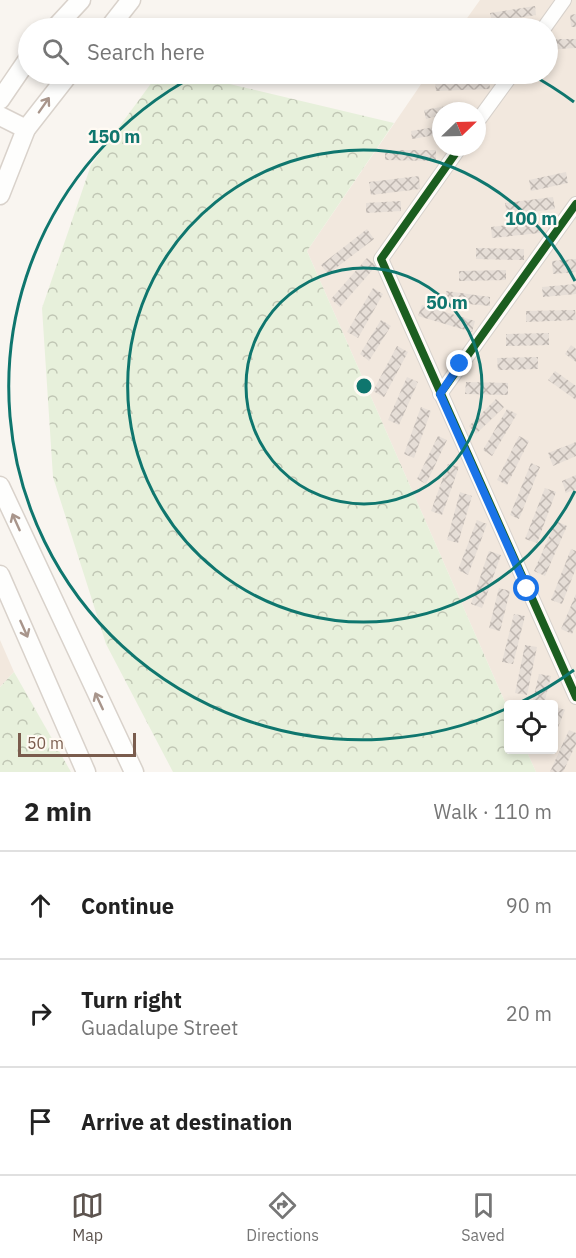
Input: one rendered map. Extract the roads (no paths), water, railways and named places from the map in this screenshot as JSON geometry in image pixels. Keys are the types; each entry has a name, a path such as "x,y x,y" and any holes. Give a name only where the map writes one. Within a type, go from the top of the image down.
{"main road":[{"path":"64,18 81,0"},
{"path":"117,18 131,0"},
{"path":"0,100 18,73"},
{"path":"0,195 26,129 61,84"},
{"path":"0,116 26,129"},
{"path":"0,486 134,772"},
{"path":"0,575 86,772"}],"street":[{"path":"551,18 564,0"},
{"path":"486,110 505,84"},
{"path":"454,156 381,259 576,698"},
{"path":"440,394 576,204"}]}
